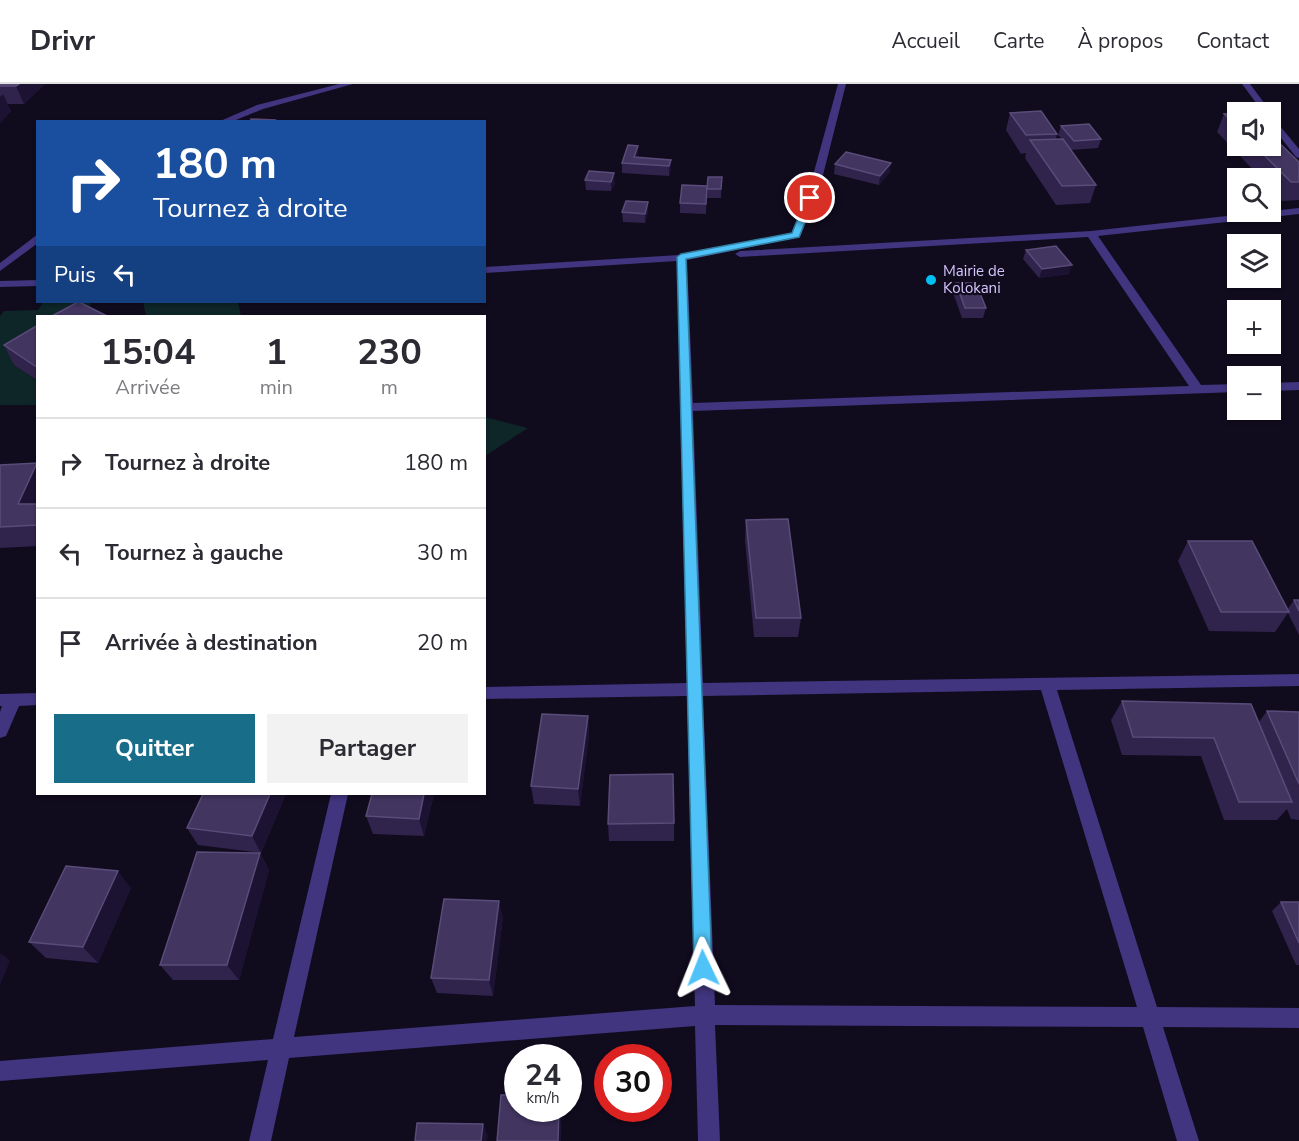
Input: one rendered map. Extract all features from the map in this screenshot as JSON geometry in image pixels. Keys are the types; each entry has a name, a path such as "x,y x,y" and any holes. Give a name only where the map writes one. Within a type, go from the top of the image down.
{"street":[{"path":"227,120 260,107 350,84"},
{"path":"681,257 796,235 817,179 842,84"},
{"path":"1246,84 1260,102"},
{"path":"1281,131 1299,155"},
{"path":"486,270 1091,234 1299,212"},
{"path":"1091,234 1198,390"},
{"path":"0,268 36,239"},
{"path":"681,257 709,1141"},
{"path":"0,284 36,283"},
{"path":"1281,387 1299,386"},
{"path":"686,407 1227,389"},
{"path":"486,693 1299,680"},
{"path":"1047,684 1188,1141"},
{"path":"0,731 7,700 36,699"},
{"path":"260,1141 339,795"},
{"path":"0,1071 704,1015 1299,1018"}],"green space":[{"path":"42,303 91,303 88,315 36,315 36,352 15,365 36,380 36,405 0,405 0,316 4,311 38,310"},
{"path":"143,303 238,303 241,315 146,315"},
{"path":"486,417 528,428 486,455"}],"building":[{"path":"0,84 19,84 0,86"},
{"path":"1041,111 1057,134 1026,135 1010,113"},
{"path":"1089,124 1101,139 1074,141 1061,126"},
{"path":"1063,139 1096,185 1062,186 1030,140"},
{"path":"628,145 638,146 634,157 671,160 669,166 622,163"},
{"path":"1281,145 1299,162 1299,182 1291,182 1281,172 1281,168 1277,168 1265,156 1281,156"},
{"path":"846,152 891,163 880,176 835,164"},
{"path":"589,171 614,173 611,182 585,180"},
{"path":"708,177 722,177 721,189 707,189"},
{"path":"682,185 707,186 706,204 680,203"},
{"path":"626,201 648,202 645,214 622,212"},
{"path":"1056,246 1072,265 1042,269 1026,250"},
{"path":"956,283 976,283 986,308 965,308"},
{"path":"76,303 81,303 105,315 54,315"},
{"path":"36,326 36,366 35,366 4,345"},
{"path":"36,463 18,504 36,504 36,525 0,527 0,465"},
{"path":"788,519 801,618 756,618 746,520"},
{"path":"1188,541 1252,541 1289,612 1221,612"},
{"path":"1294,600 1299,600 1299,611"},
{"path":"1122,701 1251,704 1292,802 1239,802 1214,738 1133,737"},
{"path":"1267,711 1299,712 1299,784"},
{"path":"542,714 588,716 578,789 531,786"},
{"path":"673,774 674,823 608,824 610,775"},
{"path":"203,795 270,795 252,836 187,828"},
{"path":"372,795 424,795 419,819 366,816"},
{"path":"197,852 260,853 227,965 160,965"},
{"path":"66,866 118,871 83,947 29,942"},
{"path":"444,899 499,901 489,980 431,978"},
{"path":"1281,902 1299,902 1299,943"},
{"path":"501,1095 504,1095 504,1122 559,1122 558,1141 497,1141"},
{"path":"417,1123 483,1124 481,1141 415,1141"}],"place":[{"name":"Mairie de Kolokani","path":"931,280"}],"route":[{"path":"703,968 681,257 796,235 810,198"}]}
